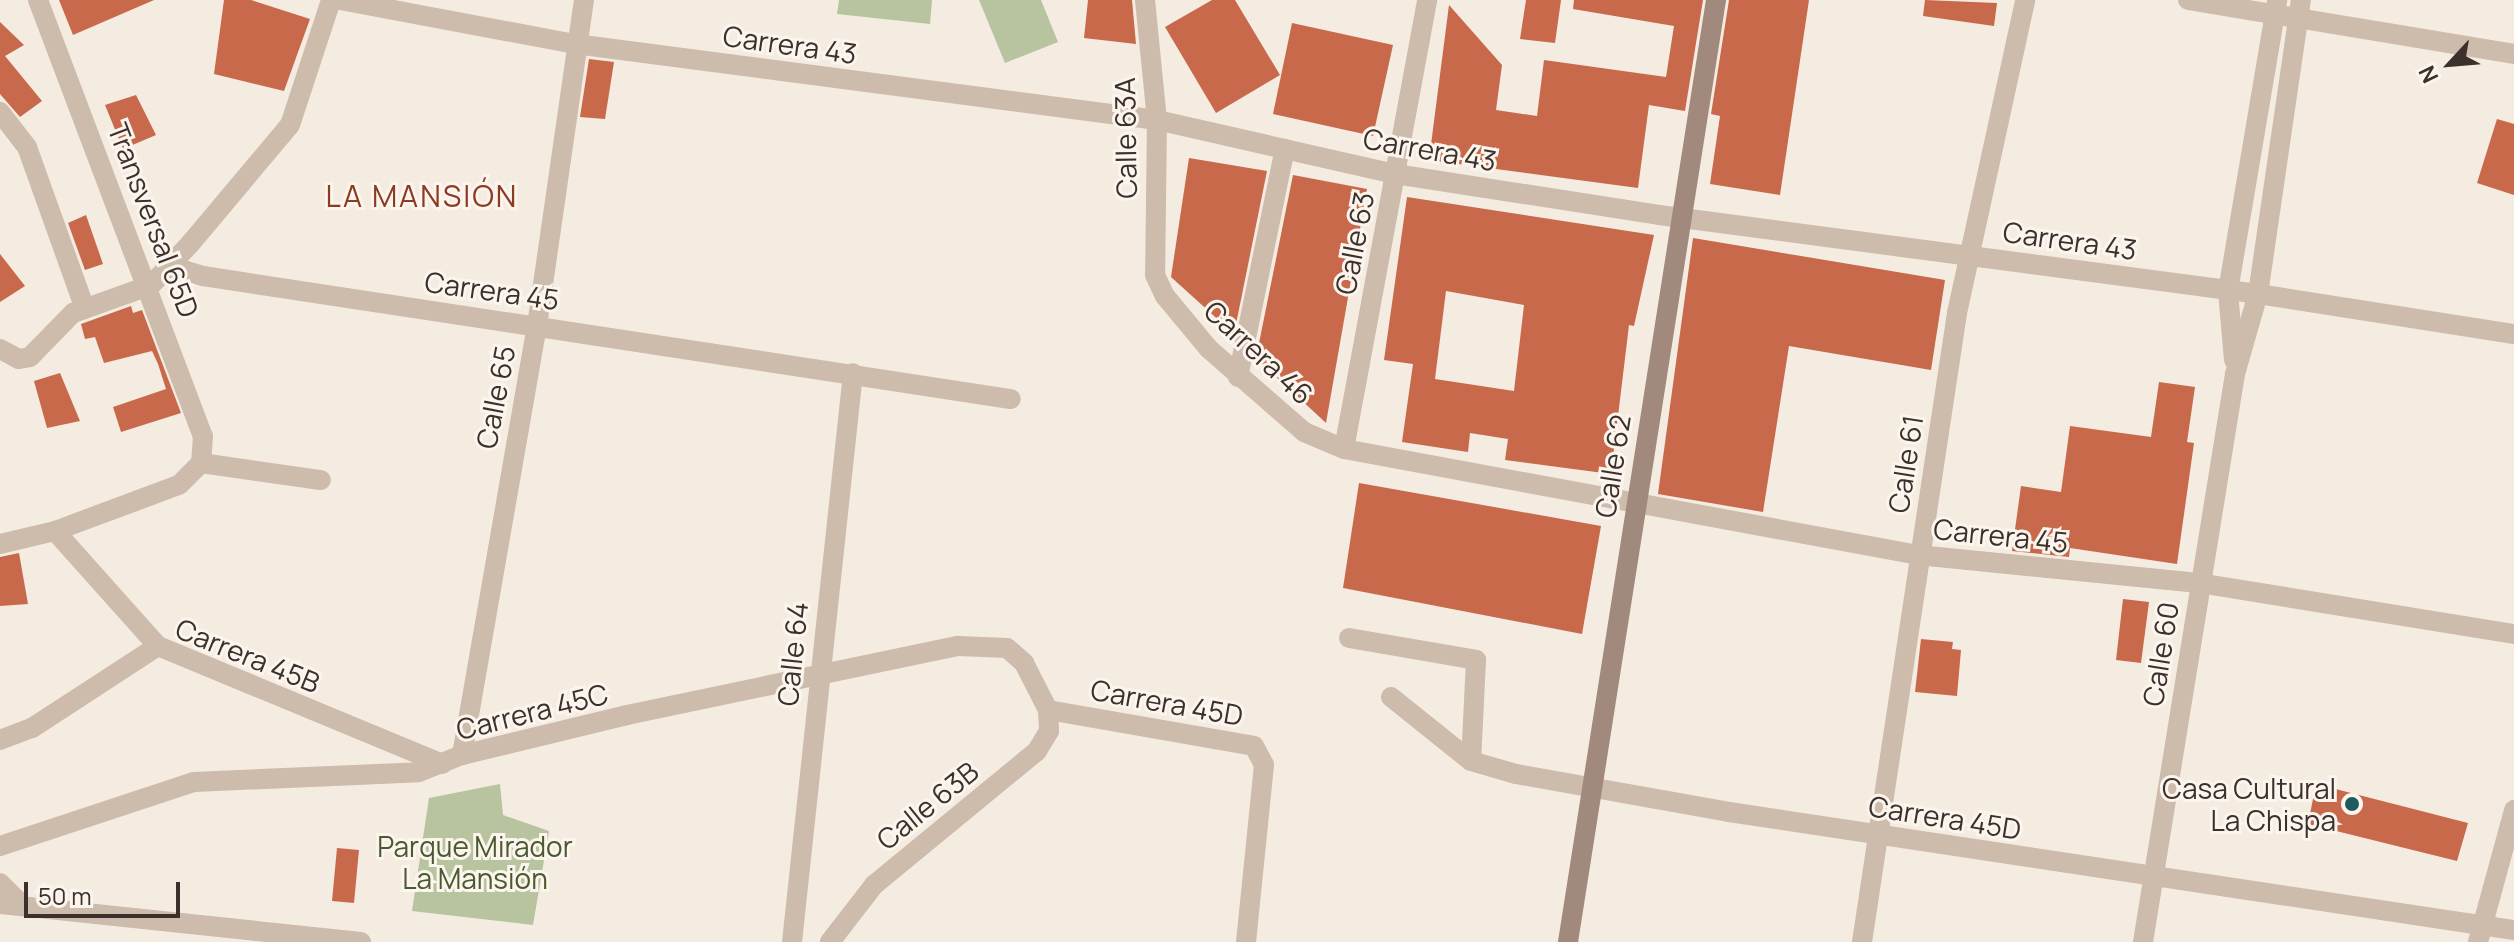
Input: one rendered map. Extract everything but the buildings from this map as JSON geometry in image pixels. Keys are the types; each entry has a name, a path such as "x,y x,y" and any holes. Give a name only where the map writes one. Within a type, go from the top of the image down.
{"main road":[{"name":"Calle 62","path":"1568,942 1716,0"}],"street":[{"name":"Transversal 65D","path":"38,0 151,285 203,436 201,463"},
{"path":"0,349 19,359 30,357 73,313 151,285 290,125 331,0"},
{"name":"Carrera 43","path":"340,0 575,44 1157,120 1395,174 2258,294 2514,334"},
{"name":"Calle 65","path":"462,755 537,326 575,44 584,0"},
{"name":"Calle 63A","path":"1145,0 1157,120 1155,275"},
{"name":"Calle 63","path":"1344,449 1427,0"},
{"name":"Calle 61","path":"1862,942 1918,555 1957,313 1973,255 2025,0"},
{"path":"2188,0 2300,10 2514,54"},
{"name":"Calle 60","path":"2235,374 2228,291 2276,9"},
{"name":"Calle 60","path":"2143,942 2235,374 2258,294 2300,10"},
{"path":"0,112 27,147 85,309"},
{"path":"1238,377 1285,149"},
{"name":"Carrera 45","path":"167,265 203,276 1011,399"},
{"name":"Carrera 46","path":"1155,275 1178,314 1238,377 1304,432 1344,449"},
{"name":"Calle 64","path":"792,942 818,675 853,373"},
{"name":"Carrera 45","path":"1344,449 1918,555 2199,583 2514,634"},
{"path":"0,544 55,531 179,485 201,463 321,480"},
{"path":"55,531 158,646"},
{"path":"1349,638 1476,660 1471,761"},
{"name":"Carrera 45C","path":"0,846 194,782 386,775 818,675 986,644 1007,648 1024,663 1048,710"},
{"name":"Carrera 45B","path":"0,740 32,728 158,646 443,764"},
{"name":"Carrera 45D","path":"1391,697 1471,761 1594,788 2481,933 2514,930"},
{"name":"Carrera 45D","path":"1048,710 1254,746 1264,765 1246,942"},
{"name":"Calle 63B","path":"830,942 874,885 1037,751 1049,731 1048,710"},
{"path":"2481,933 2514,810"},
{"path":"0,883 22,905"},
{"path":"0,904 361,942"}],"green space":[{"path":"839,0 932,0 930,24 837,14"},
{"path":"979,0 1041,0 1058,42 1005,63"},
{"name":"Parque Mirador La Mansión","path":"500,784 503,815 549,831 533,925 412,911 429,798"}],"place":[{"name":"Casa Cultural La Chispa","path":"2352,804"}],"district":[{"name":"LA MANSIÓN","path":"422,196"}]}
